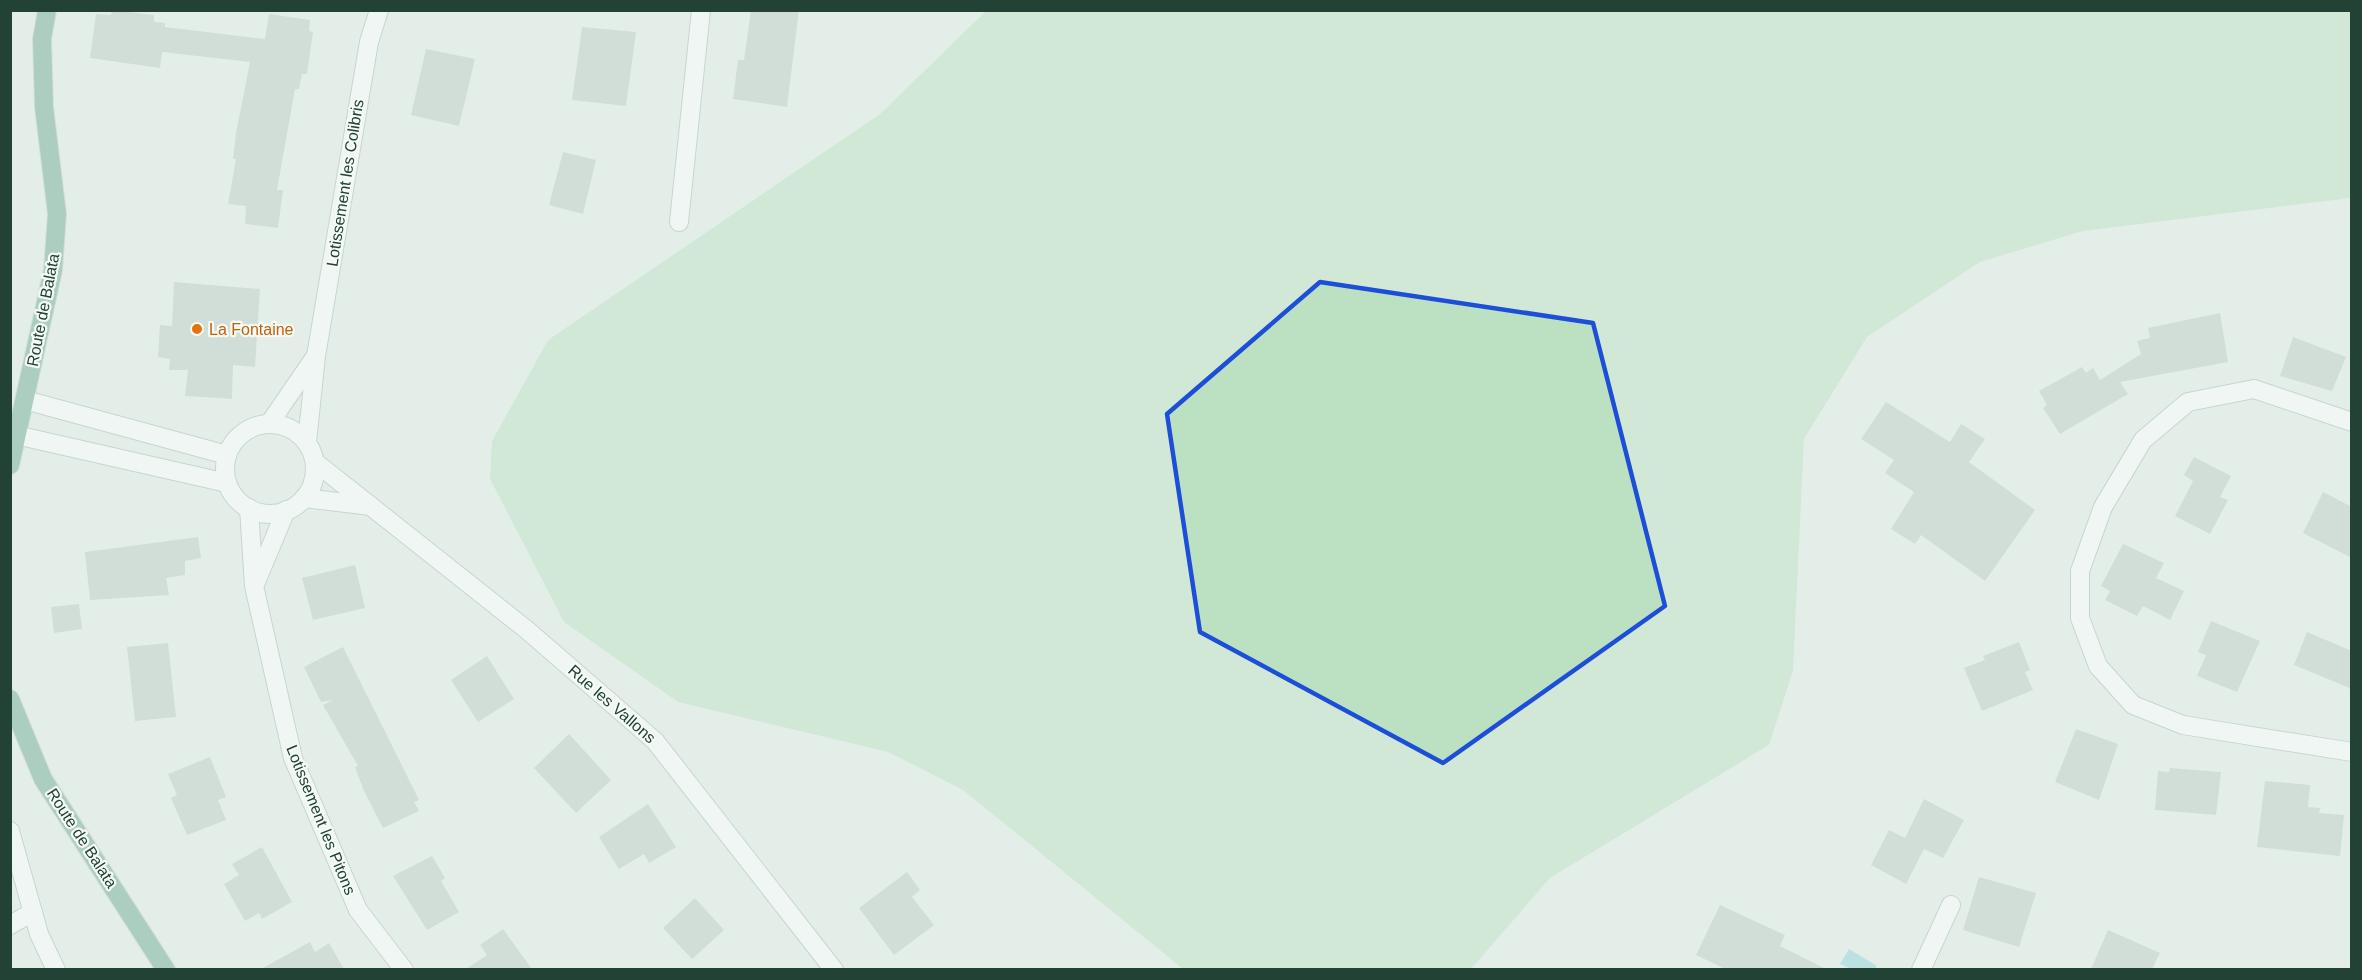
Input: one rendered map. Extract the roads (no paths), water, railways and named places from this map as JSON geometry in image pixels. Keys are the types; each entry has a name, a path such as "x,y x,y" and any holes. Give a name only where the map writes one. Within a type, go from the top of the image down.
{"main road":[{"name":"Route de Balata","path":"11,459 53,270 56,225 44,107 42,39 47,10"},
{"name":"Route de Balata","path":"10,699 43,779 166,969"}],"street":[{"name":"Lotissement les Colibris","path":"307,442 316,356 369,42 379,10"},
{"path":"679,222 701,10"},
{"name":"Lotissement les Colibris","path":"269,424 316,356"},
{"path":"2352,422 2254,389 2187,402 2143,440 2103,507 2080,572 2080,618 2098,666 2133,705 2183,726 2352,752"},
{"path":"25,400 227,455"},
{"path":"284,425 297,432 307,442 315,462 315,475 304,498 286,510 273,513 249,508 240,502 227,483 225,469 227,455 233,443 243,433 255,426 284,425"},
{"path":"16,435 227,483"},
{"name":"Rue les Vallons","path":"315,462 526,630 654,741 834,969"},
{"path":"304,498 372,506"},
{"name":"Lotissement les Pitons","path":"249,508 254,586 293,759 358,910 404,969"},
{"path":"254,586 286,510"},
{"path":"10,831 39,934 56,969"},
{"path":"1922,969 1951,905"},
{"path":"10,925 33,912"}],"water":[{"path":"1849,949 1877,966 1875,969 1851,969 1840,964"}],"place":[{"name":"La Fontaine","path":"197,329"}]}
